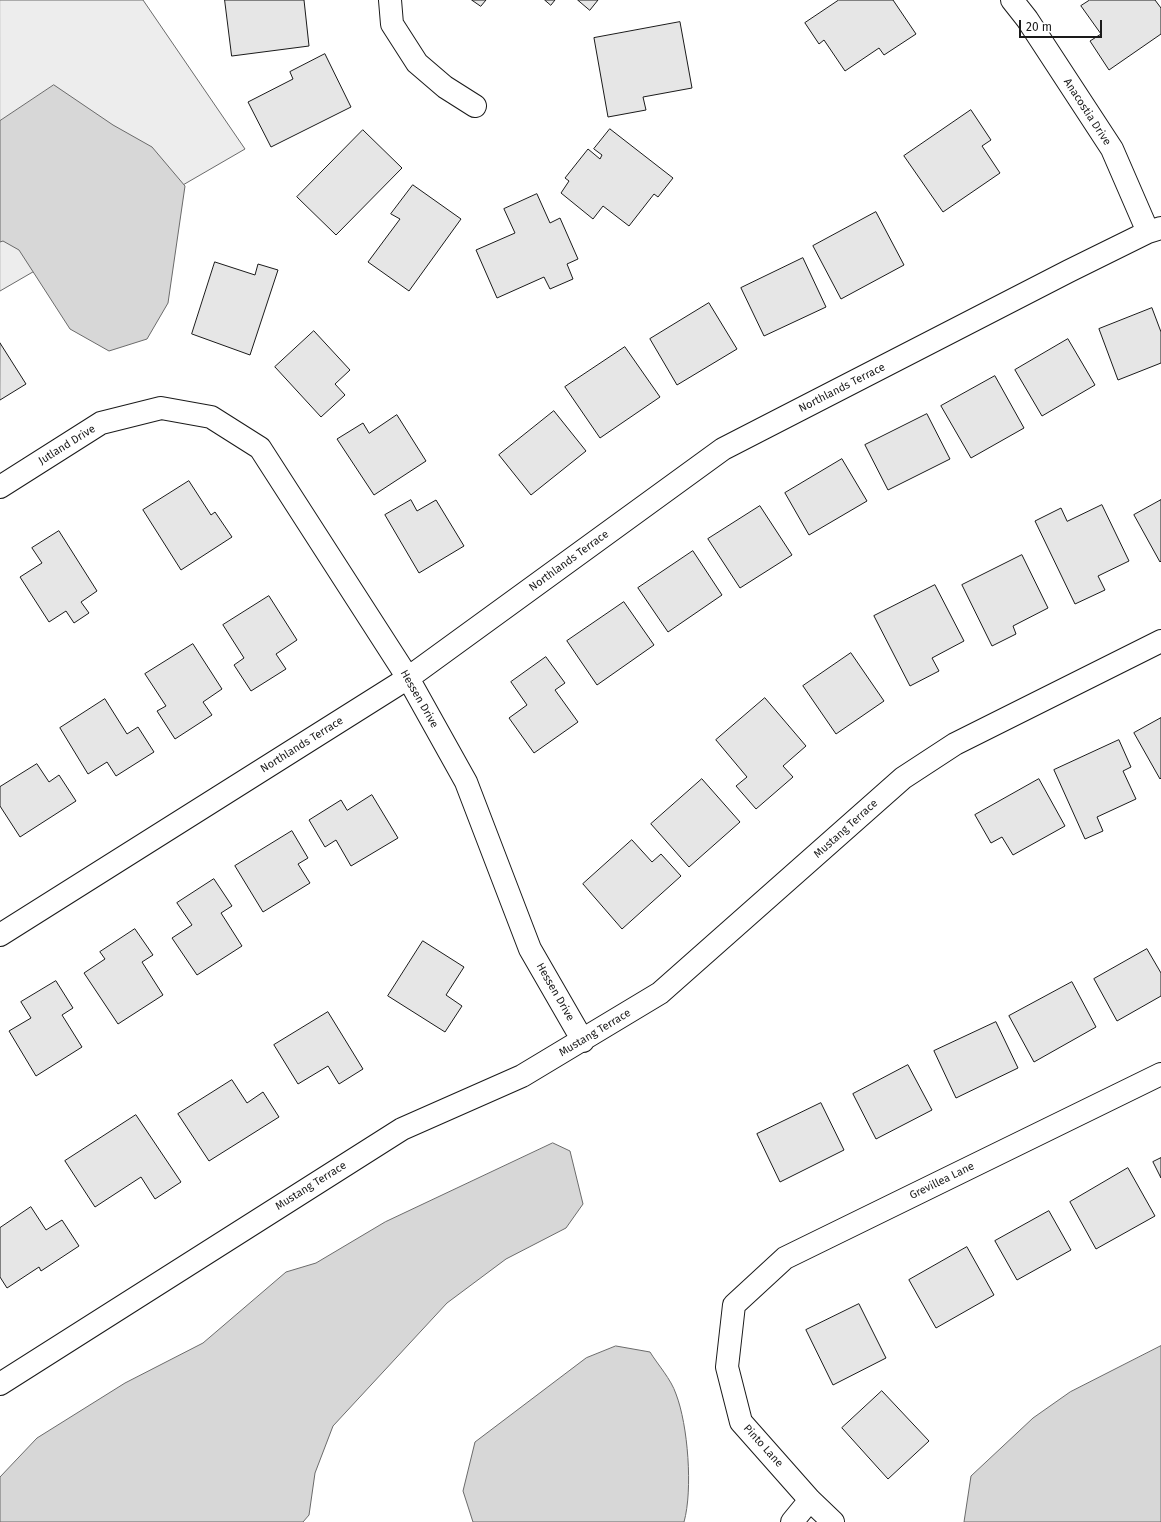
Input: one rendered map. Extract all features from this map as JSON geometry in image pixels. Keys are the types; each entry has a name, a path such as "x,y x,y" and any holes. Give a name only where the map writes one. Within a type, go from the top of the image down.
{"street":[{"path":"390,0 392,24 417,63 445,87 475,106"},
{"name":"Anacostia Drive","path":"1012,0 1027,19 1112,149 1155,230"},
{"name":"Northlands Terrace","path":"0,935 408,678 724,448 1069,270 1155,230"},
{"name":"Jutland Drive","path":"0,487 101,423 161,408 187,412"},
{"name":"Hessen Drive","path":"187,412 211,417 260,448 408,678 466,782 530,949 583,1041"},
{"name":"Mustang Terrace","path":"0,1384 402,1129 522,1076 583,1041 660,992 903,778 955,744 1161,642"},
{"name":"Grevillea Lane","path":"734,1305 785,1258 1161,1074"},
{"name":"Pinto Lane","path":"734,1305 727,1367 741,1422 810,1500 833,1522"},
{"path":"792,1522 810,1500"}],"shaded area":[{"path":"0,0 143,0 245,149 0,291"},
{"path":"54,85 113,125 152,147 185,186 168,303 147,339 109,351 70,329 19,250 3,241 0,242 0,121"},
{"path":"553,1143 570,1151 583,1204 566,1228 506,1259 447,1303 333,1426 315,1473 309,1515 303,1522 0,1522 0,1477 37,1438 125,1383 203,1343 286,1272 316,1263 385,1222"},
{"path":"616,1346 650,1352 674,1388 684,1423 688,1458 689,1476 687,1509 684,1522 473,1522 463,1491 475,1442 586,1358"},
{"path":"1161,1346 1161,1522 964,1522 971,1476 1033,1418 1070,1392"}],"building":[{"path":"225,0 304,0 309,46 232,56"},
{"path":"472,0 486,0 481,6"},
{"path":"545,0 555,0 551,5"},
{"path":"578,0 598,0 590,10"},
{"path":"839,0 893,0 916,34 884,55 879,48 845,71 824,40 819,44 805,23"},
{"path":"1090,0 1155,0 1161,8 1161,34 1109,70 1090,41 1101,34 1081,6"},
{"path":"680,22 692,88 643,97 646,110 608,117 594,38"},
{"path":"325,54 351,107 271,147 248,102 293,79 290,72"},
{"path":"971,110 991,140 982,146 1000,173 943,212 904,156"},
{"path":"610,129 673,178 658,197 654,194 629,226 603,206 593,219 561,193 569,181 565,178 588,149 600,159 602,155 594,149"},
{"path":"363,130 402,168 336,235 297,197"},
{"path":"413,185 461,219 409,291 368,262 400,219 391,214"},
{"path":"537,194 550,223 560,218 578,259 567,264 573,279 550,289 544,277 497,298 476,250 515,233 504,209"},
{"path":"876,212 904,265 841,299 813,246"},
{"path":"803,258 826,307 764,336 741,288"},
{"path":"215,262 255,275 258,264 278,270 250,355 192,334"},
{"path":"709,303 737,349 677,385 650,339"},
{"path":"1152,308 1161,332 1161,363 1118,380 1099,329"},
{"path":"314,331 350,370 335,384 345,395 321,417 275,367"},
{"path":"1068,339 1095,385 1042,416 1015,370"},
{"path":"0,343 26,384 0,400"},
{"path":"625,347 660,397 600,438 565,387"},
{"path":"995,376 1024,428 971,458 941,406"},
{"path":"554,411 586,451 531,495 499,455"},
{"path":"927,414 950,459 888,490 865,445"},
{"path":"397,415 426,461 374,495 337,439 363,423 369,433"},
{"path":"842,459 867,501 809,535 785,493"},
{"path":"189,481 211,515 215,512 232,537 181,570 143,510"},
{"path":"411,500 417,511 436,500 464,546 419,573 385,515"},
{"path":"1161,500 1161,561 1160,562 1134,515"},
{"path":"1102,505 1129,561 1098,576 1105,590 1075,604 1035,521 1061,508 1067,521"},
{"path":"760,506 792,555 740,588 708,539"},
{"path":"59,531 97,591 81,602 89,613 74,623 66,611 49,622 20,577 42,563 32,548"},
{"path":"693,551 722,595 668,632 638,588"},
{"path":"1022,555 1048,608 1013,626 1016,634 992,646 962,585"},
{"path":"935,585 964,641 932,658 939,671 910,686 874,616"},
{"path":"269,596 297,640 276,654 286,669 251,691 234,665 244,658 223,625"},
{"path":"624,602 654,645 597,685 567,641"},
{"path":"193,644 222,689 203,702 212,715 175,739 157,711 166,706 145,674"},
{"path":"851,653 884,701 836,734 803,686"},
{"path":"546,657 565,683 555,690 578,722 534,753 509,718 527,705 511,682"},
{"path":"765,698 806,746 783,766 793,777 756,809 736,786 747,777 716,740"},
{"path":"105,699 127,734 138,727 154,752 116,776 107,762 88,774 60,728"},
{"path":"1161,718 1161,778 1160,779 1134,733"},
{"path":"1119,740 1131,767 1123,771 1136,799 1097,817 1103,831 1085,839 1054,770"},
{"path":"37,764 49,782 59,775 76,801 20,837 0,806 0,787"},
{"path":"702,779 740,822 689,867 651,824"},
{"path":"1039,779 1065,826 1013,855 1002,837 991,843 975,815"},
{"path":"372,795 398,838 351,866 336,840 325,847 309,820 341,800 347,810"},
{"path":"292,831 308,858 298,864 310,883 263,912 235,866"},
{"path":"632,840 652,862 661,854 681,876 622,929 583,884"},
{"path":"214,879 232,906 221,913 242,946 197,975 172,938 192,925 177,903"},
{"path":"135,929 153,955 142,962 163,995 118,1024 84,973 105,959 100,952"},
{"path":"423,941 464,967 446,995 462,1006 445,1032 388,996"},
{"path":"1147,949 1161,973 1161,996 1117,1021 1094,979"},
{"path":"56,981 73,1008 62,1015 82,1047 36,1076 9,1031 31,1018 21,1002"},
{"path":"1072,982 1096,1027 1034,1062 1009,1016"},
{"path":"328,1012 363,1069 339,1084 328,1066 298,1084 274,1045"},
{"path":"996,1022 1018,1068 956,1098 934,1051"},
{"path":"908,1065 932,1110 876,1139 853,1094"},
{"path":"232,1080 247,1103 263,1092 279,1117 209,1161 178,1114"},
{"path":"821,1103 844,1150 780,1182 757,1134"},
{"path":"136,1115 181,1182 155,1199 141,1177 95,1207 65,1161"},
{"path":"1161,1158 1161,1178 1153,1162"},
{"path":"1128,1168 1155,1216 1096,1249 1070,1202"},
{"path":"31,1207 46,1230 62,1220 79,1246 41,1271 39,1267 7,1288 0,1277 0,1228"},
{"path":"1049,1211 1071,1250 1017,1280 995,1241"},
{"path":"967,1247 994,1295 936,1328 909,1280"},
{"path":"859,1304 886,1358 833,1385 806,1330"},
{"path":"882,1391 929,1441 888,1479 842,1428"}]}
